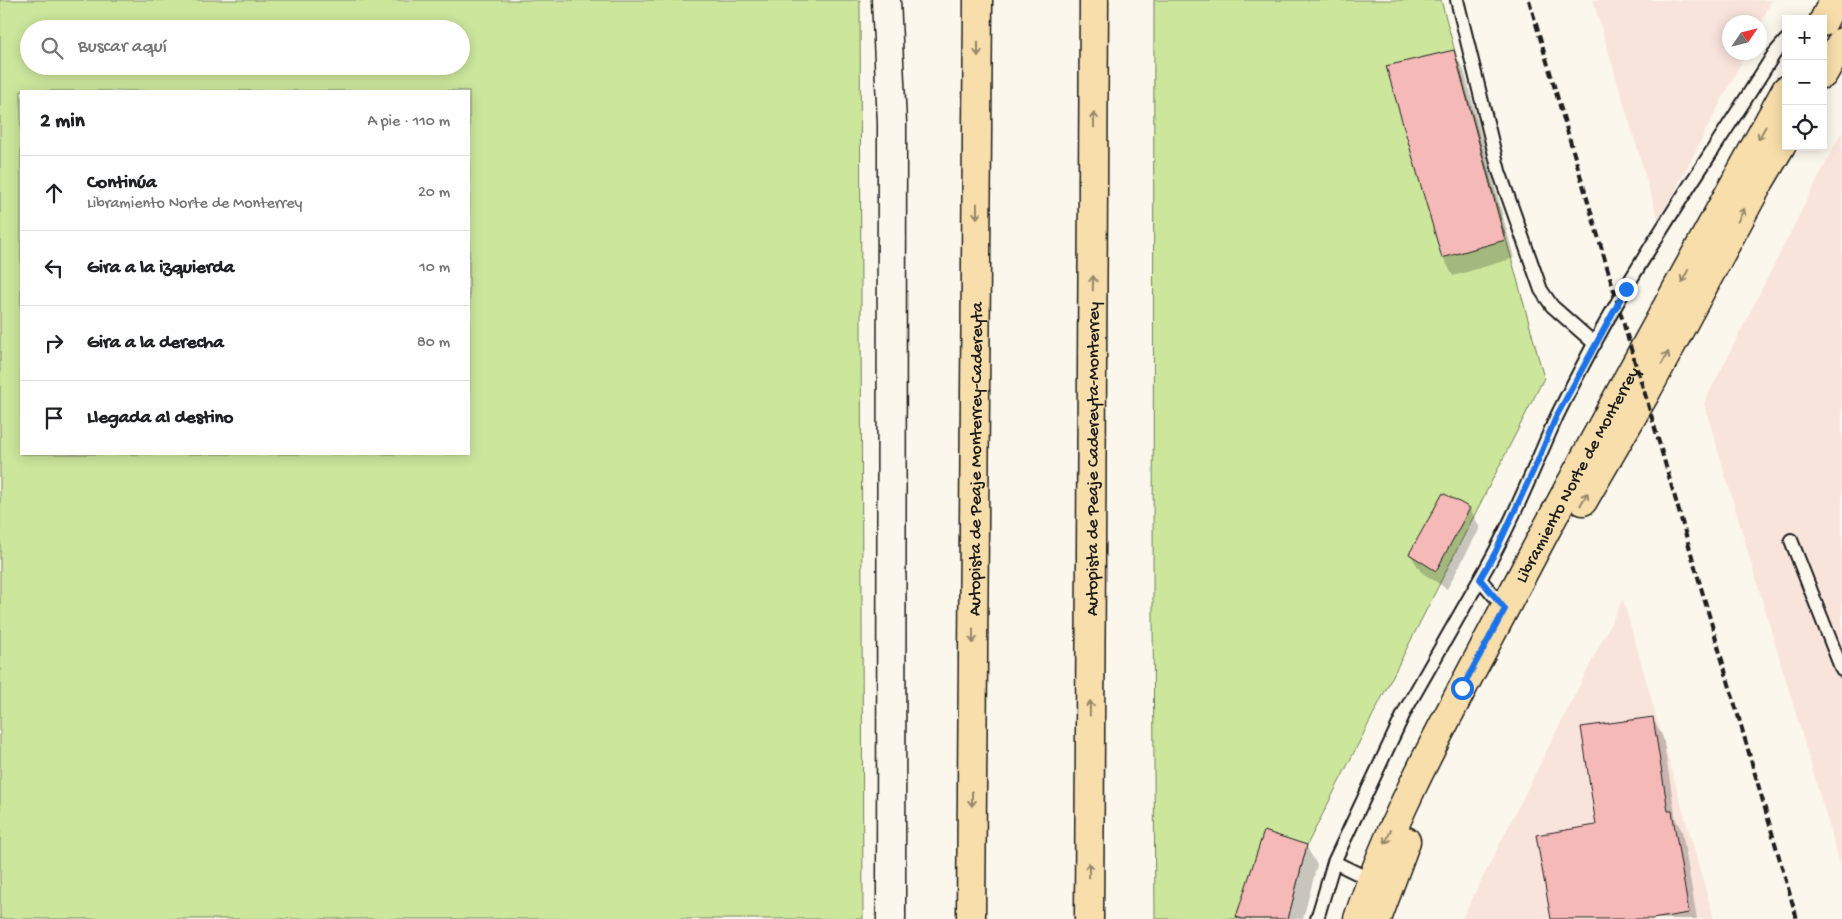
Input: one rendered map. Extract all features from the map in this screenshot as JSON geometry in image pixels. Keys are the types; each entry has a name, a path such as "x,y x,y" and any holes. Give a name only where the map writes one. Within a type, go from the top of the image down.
{"main road":[{"name":"Autopista de Peaje Monterrey-Cadereyta","path":"971,919 978,0"},
{"name":"Autopista de Peaje Cadereyta-Monterrey","path":"1089,919 1094,0"},
{"path":"1827,67 1842,42"},
{"name":"Libramiento Norte de Monterrey","path":"1358,919 1371,880 1395,821 1425,758 1782,97"},
{"name":"Libramiento Norte de Monterrey","path":"1377,919 1417,814 1444,752 1552,554 1645,394 1782,144"}],"street":[{"path":"886,0 892,123 890,919"}],"lane":[{"path":"1457,0 1499,171 1541,290 1552,306 1595,344"},
{"path":"1317,919 1334,862 1406,709 1495,553 1556,417 1595,344 1659,233 1774,54 1782,45"},
{"path":"1791,540 1842,670"},
{"path":"1480,579 1505,609"},
{"path":"1334,862 1371,880"}],"shaded area":[{"path":"1593,0 1772,0 1765,15 1722,15 1722,60 1742,60 1659,222"},
{"path":"1842,131 1842,870 1704,403"},
{"path":"1623,599 1714,919 1462,919"}],"green space":[{"path":"0,0 860,0 863,919 0,919"},
{"path":"1154,0 1441,0 1544,378 1307,845 1288,919 1155,919 1153,614"}],"building":[{"path":"1454,50 1505,240 1442,258 1386,66"},
{"path":"1443,493 1470,508 1436,571 1409,554"},
{"path":"1653,717 1668,811 1672,811 1689,913 1652,919 1551,919 1536,835 1596,825 1581,727"},
{"path":"1264,831 1307,845 1288,919 1243,919 1236,917"}],"railway":[{"path":"1529,0 1797,919"}],"route":[{"path":"1462,688 1505,609 1480,579 1495,553 1556,417 1626,289"}]}
